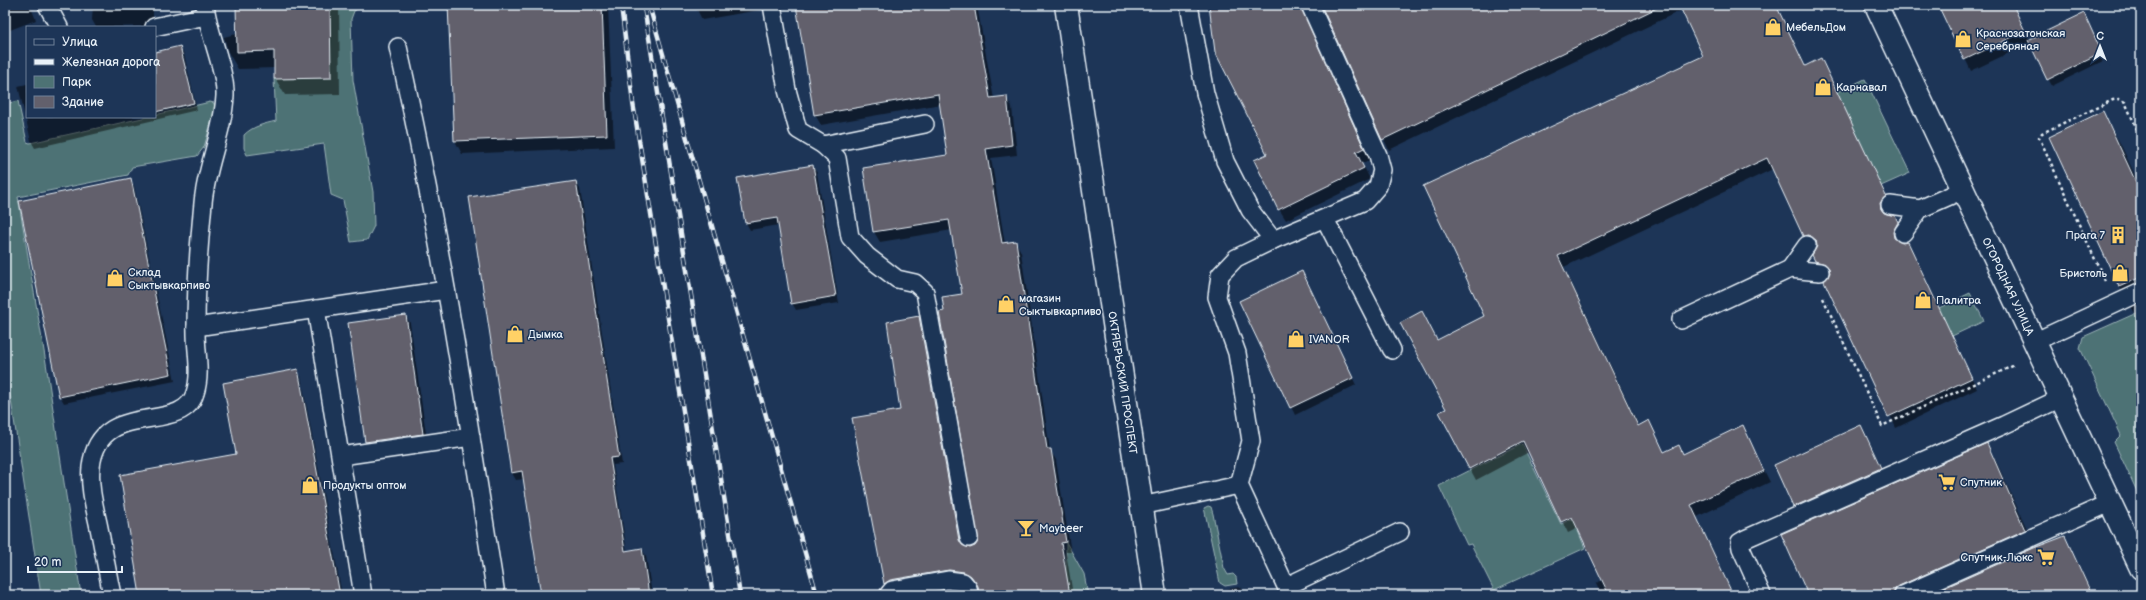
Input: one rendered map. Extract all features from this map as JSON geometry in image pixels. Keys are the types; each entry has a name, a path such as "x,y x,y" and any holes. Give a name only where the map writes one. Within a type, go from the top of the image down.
{"street":[{"name":"ОКТЯБРЬСКИЙ ПРОСПЕКТ","path":"1066,5 1155,595"},
{"name":"ОГОРОДНАЯ УЛИЦА","path":"1876,5 2141,568"}],"lane":[{"path":"47,5 58,26"},
{"path":"772,5 787,90 798,130 823,145 837,158 850,237 867,256 897,279 915,283 925,292 969,538"},
{"path":"1189,5 1205,93 1225,161 1250,210 1273,240"},
{"path":"1310,5 1378,155 1382,170 1378,186 1365,201 1273,240 1236,258 1220,275 1217,297 1237,353 1251,441 1239,485 1289,591 1400,532"},
{"path":"112,595 91,488 91,467 95,449 105,434 116,426 168,415 189,404 195,395 198,379 196,327 203,202 220,133 224,96 223,82 206,10 156,26"},
{"path":"398,47 417,132 446,290 496,595"},
{"path":"823,145 925,124"},
{"path":"1890,205 1920,209 1963,190"},
{"path":"1904,233 1920,209"},
{"path":"1325,219 1392,350"},
{"path":"1790,270 1807,245"},
{"path":"1681,320 1790,270 1815,271"},
{"path":"196,327 446,290"},
{"path":"2034,342 2141,292"},
{"path":"316,309 363,595"},
{"path":"1762,595 1741,548 1740,542 2061,398"},
{"path":"341,456 471,437"},
{"path":"1141,506 1239,485"},
{"path":"1903,595 2110,503"},
{"path":"888,595 892,590 948,580 963,582 968,588 969,595"}],"path":[{"path":"2108,288 2039,137 2042,133 2116,99 2124,102 2141,138"},
{"path":"2137,129 2141,127"},
{"path":"1815,271 1882,426 2017,363"}],"green space":[{"path":"330,5 364,5 354,11 351,19 353,80 373,192 374,226 367,240 351,242 343,200 331,195 324,144 247,155 244,148 244,135 247,132 251,129 276,121 274,79 331,78"},
{"path":"1865,79 1910,173 1881,186 1837,92"},
{"path":"18,101 27,142 30,143 142,118 156,118 156,115 210,102 214,103 215,109 204,147 197,156 132,167 128,175 18,197 46,363 81,595 41,595 5,361 5,104"},
{"path":"1970,293 1984,321 1952,336 1939,308"},
{"path":"2141,311 2141,500 2114,442 2121,435 2080,348 2083,337"},
{"path":"1522,444 1561,524 1578,516 1584,528 1578,531 1585,548 1494,590 1471,544 1467,545 1439,486"},
{"path":"1208,506 1211,507 1213,514 1224,568 1228,575 1233,574 1236,577 1237,584 1225,586 1220,583 1204,508"},
{"path":"1066,542 1084,574 1088,595 1070,595 1066,571"}],"building":[{"path":"236,5 330,5 331,78 274,79 274,51 237,52"},
{"path":"448,5 602,5 607,135 454,141"},
{"path":"796,5 974,5 990,98 1007,96 1012,145 986,149 1002,243 1016,241 1047,449 1051,449 1066,542 1061,543 1070,595 979,595 978,586 971,576 964,572 949,570 890,580 884,584 852,418 900,410 887,322 919,316 959,540 962,545 970,548 975,546 978,541 939,312 944,311 942,297 962,294 949,220 873,232 863,168 947,155 938,94 814,115"},
{"path":"1209,5 1300,5 1364,148 1356,152 1364,168 1278,210 1254,160 1267,154 1215,52"},
{"path":"1321,5 1663,5 1382,140"},
{"path":"1679,5 1776,5 1805,66 1821,58 1886,196 1880,203 1881,209 1884,213 1895,216 1898,222 1893,232 1894,238 1902,243 1908,242 1972,378 1888,417 1824,281 1830,273 1829,268 1825,264 1815,261 1812,255 1817,246 1816,240 1808,235 1803,236 1767,158 1558,256 1638,426 1649,420 1664,452 1679,445 1683,454 1743,425 1764,471 1691,505 1733,595 1609,595 1572,517 1561,522 1523,441 1469,469 1439,412 1446,409 1400,323 1422,311 1437,340 1484,316 1423,186 1703,56"},
{"path":"1938,5 2013,5 2025,31 1964,60"},
{"path":"2084,13 2102,53 2047,80 2028,40"},
{"path":"180,46 194,103 156,112 156,52"},
{"name":"Прага 7","path":"2103,111 2141,193 2141,277 2119,287 2049,137"},
{"path":"813,165 836,296 791,304 777,218 745,223 737,178"},
{"path":"131,178 171,374 59,397 19,201"},
{"path":"576,181 619,457 610,458 625,551 642,548 649,595 541,595 522,471 511,473 469,197"},
{"name":"IVANOR","path":"1302,271 1353,378 1290,408 1239,301"},
{"path":"406,315 423,434 365,442 348,323"},
{"path":"298,369 340,595 140,595 120,475 236,454 223,383"},
{"path":"1861,425 1881,468 1793,507 1774,465"},
{"name":"Спутник","path":"1987,443 2025,530 1899,586 1895,589 1893,595 1808,595 1781,534"},
{"name":"Спутник-Люкс","path":"2065,536 2092,595 1928,595 2034,548"},
{"path":"948,590 958,591 959,595 921,595"}],"railway":[{"path":"621,5 633,103 713,595"},
{"path":"649,5 817,595"},
{"path":"644,7 740,595"},
{"path":"5,586 7,595"}],"place":[{"name":"МебельДом","path":"1773,27"},
{"name":"Краснозатонская Серебряная","path":"1963,39"},
{"name":"Карнавал","path":"1823,87"},
{"name":"Прага 7","path":"2118,235"},
{"name":"Бристоль","path":"2120,273"},
{"name":"Склад Сыктывкарпиво","path":"115,278"},
{"name":"Палитра","path":"1923,300"},
{"name":"магазин Сыктывкарпиво","path":"1006,304"},
{"name":"Дымка","path":"515,334"},
{"name":"IVANOR","path":"1296,339"},
{"name":"Спутник","path":"1947,482"},
{"name":"Продукты оптом","path":"310,485"},
{"name":"Maybeer","path":"1026,528"},
{"name":"Спутник-Люкс","path":"2046,557"}]}
